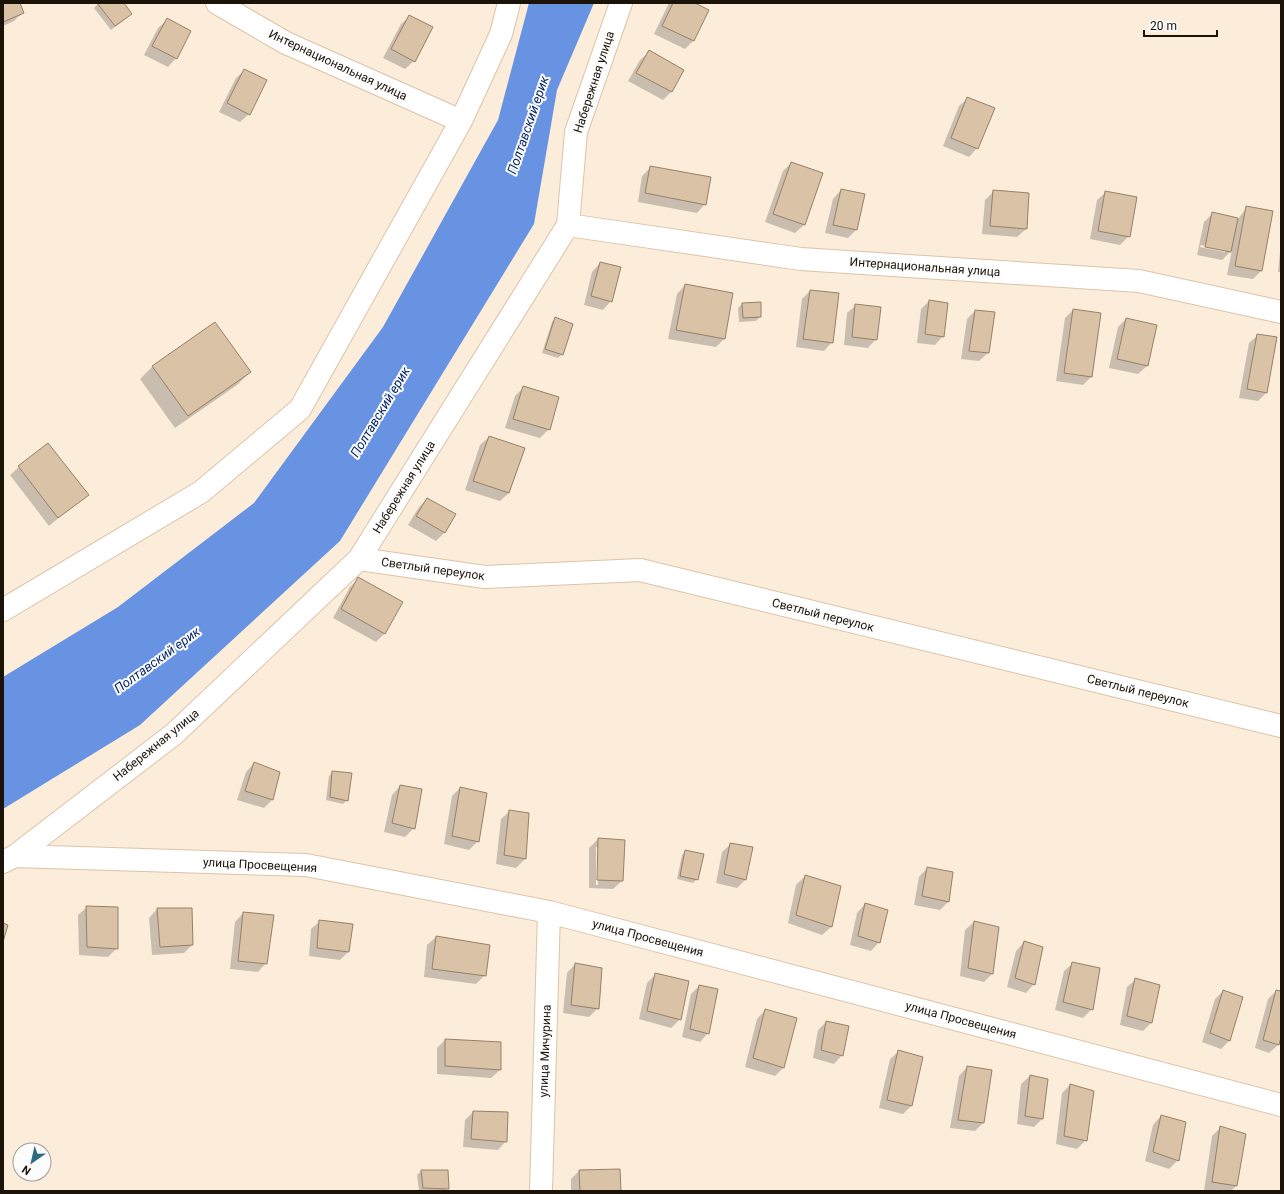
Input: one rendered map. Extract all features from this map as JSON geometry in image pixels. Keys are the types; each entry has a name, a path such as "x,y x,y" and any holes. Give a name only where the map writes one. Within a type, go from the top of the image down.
{"street":[{"name":"Интернациональная улица","path":"217,3 286,44 461,121"},
{"path":"3,610 201,492 300,409 461,121 501,34 509,3"},
{"name":"Набережная улица","path":"9,859 174,734 359,559 568,225 576,132 621,3"},
{"name":"Интернациональная улица","path":"568,225 801,259 1139,281 1281,312"},
{"name":"Светлый переулок","path":"359,559 485,578 640,570 1281,726"},
{"name":"улица Просвещения","path":"9,859 306,865 549,912 1281,1104"},
{"name":"улица Мичурина","path":"541,1191 549,912"}],"water":[{"name":"Полтавский ерик","path":"529,3 594,3 557,90 534,224 340,541 140,725 3,809 3,677 118,607 254,503 383,327 498,120"}],"building":[{"path":"3,3 20,3 24,13 3,22"},
{"path":"97,3 124,3 132,14 115,26"},
{"path":"673,3 695,3 709,10 694,41 662,26"},
{"path":"409,15 433,27 415,62 391,49"},
{"path":"167,18 191,31 177,59 152,46"},
{"path":"649,50 684,70 672,92 636,73"},
{"path":"244,69 267,80 250,115 227,103"},
{"path":"967,97 995,108 978,149 951,138"},
{"path":"791,162 823,173 805,225 773,214"},
{"path":"650,166 711,177 706,205 645,193"},
{"path":"841,189 865,194 857,230 833,225"},
{"path":"993,190 1029,193 1027,229 990,226"},
{"path":"1105,191 1137,197 1130,237 1098,231"},
{"path":"1246,206 1273,211 1262,271 1235,266"},
{"path":"1212,212 1238,218 1231,252 1205,247"},
{"path":"600,262 621,267 612,302 591,296"},
{"path":"685,284 733,293 725,339 676,330"},
{"path":"810,290 839,293 833,343 803,339"},
{"path":"929,300 948,303 944,337 925,334"},
{"path":"761,302 761,317 743,318 742,303"},
{"path":"855,304 881,307 877,340 852,337"},
{"path":"1073,309 1101,313 1092,377 1064,373"},
{"path":"975,310 995,312 989,353 969,351"},
{"path":"555,317 573,324 563,355 545,349"},
{"path":"1126,318 1157,325 1148,366 1117,359"},
{"path":"215,322 251,372 188,416 152,366"},
{"path":"1257,334 1277,337 1267,393 1247,389"},
{"path":"523,386 559,397 550,430 513,419"},
{"path":"489,436 525,448 509,493 473,481"},
{"path":"48,443 89,495 58,518 18,466"},
{"path":"427,498 456,514 445,533 416,516"},
{"path":"358,577 403,602 385,634 341,609"},
{"path":"254,762 280,772 273,800 245,791"},
{"path":"332,771 352,773 348,801 330,797"},
{"path":"400,785 422,789 415,829 392,823"},
{"path":"460,787 487,793 479,842 452,836"},
{"path":"509,810 529,813 526,859 504,855"},
{"path":"598,838 625,840 623,881 597,880"},
{"path":"730,843 753,847 746,880 724,874"},
{"path":"685,850 704,854 698,880 680,876"},
{"path":"927,867 953,872 949,902 922,896"},
{"path":"805,875 841,886 832,927 796,915"},
{"path":"865,903 888,910 880,943 858,936"},
{"path":"86,906 118,907 118,949 87,947"},
{"path":"157,908 192,908 193,945 160,947"},
{"path":"243,912 274,915 267,964 238,961"},
{"path":"319,920 353,924 349,952 317,948"},
{"path":"974,921 999,927 993,974 968,968"},
{"path":"3,923 8,925 3,942"},
{"path":"436,936 490,945 486,976 432,969"},
{"path":"1024,941 1043,947 1035,985 1015,978"},
{"path":"1072,962 1100,968 1093,1010 1063,1002"},
{"path":"575,963 602,968 599,1009 571,1005"},
{"path":"655,973 689,981 681,1020 647,1011"},
{"path":"1135,978 1160,985 1152,1023 1127,1016"},
{"path":"699,985 718,989 709,1034 690,1029"},
{"path":"1223,990 1243,997 1230,1041 1210,1033"},
{"path":"1276,990 1281,991 1281,1037 1279,1045 1263,1040"},
{"path":"765,1009 797,1018 784,1068 753,1058"},
{"path":"826,1021 849,1026 843,1056 821,1050"},
{"path":"445,1039 501,1042 501,1070 445,1066"},
{"path":"898,1050 923,1057 912,1106 887,1100"},
{"path":"967,1066 992,1070 984,1123 958,1120"},
{"path":"1030,1075 1048,1079 1043,1119 1025,1116"},
{"path":"1070,1084 1094,1091 1087,1141 1064,1136"},
{"path":"473,1111 508,1112 507,1142 471,1139"},
{"path":"1161,1115 1186,1122 1179,1161 1153,1152"},
{"path":"1220,1126 1246,1134 1237,1186 1212,1182"},
{"path":"620,1169 621,1191 580,1191 579,1170"},
{"path":"421,1170 448,1170 449,1189 423,1188"}]}
